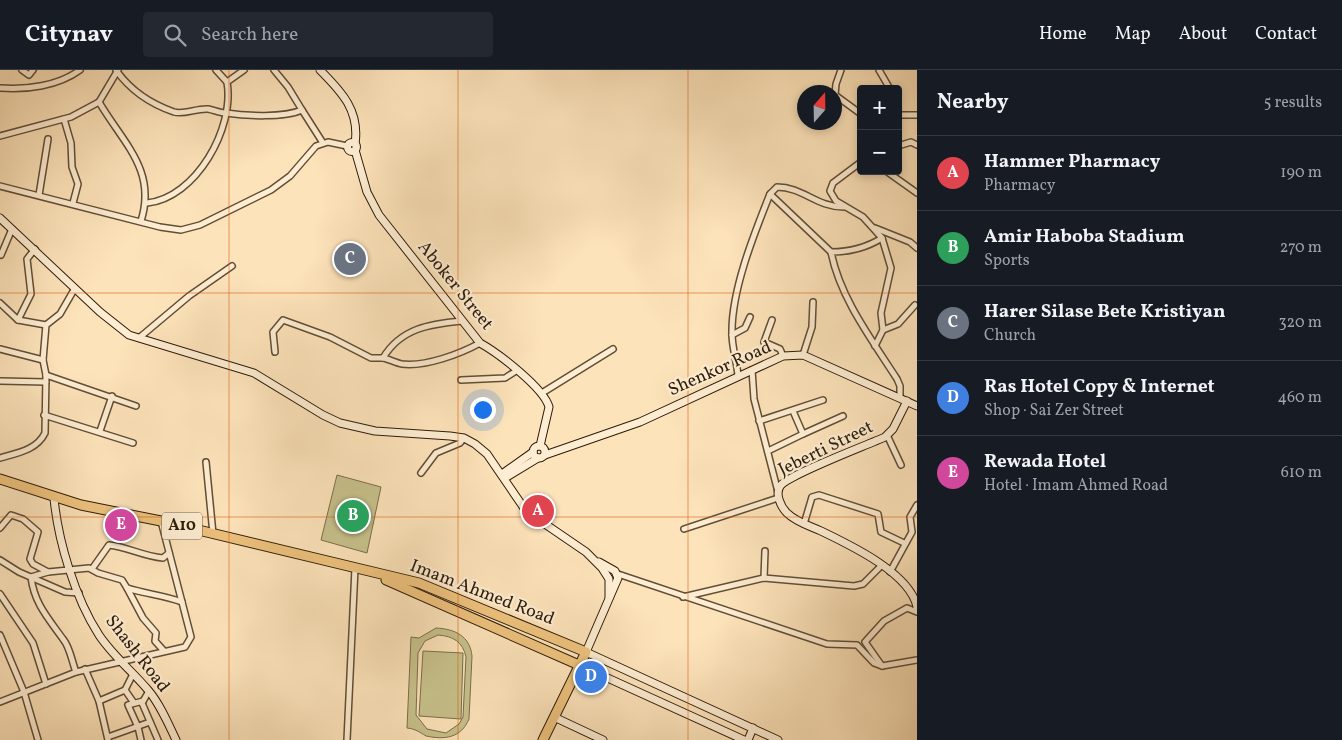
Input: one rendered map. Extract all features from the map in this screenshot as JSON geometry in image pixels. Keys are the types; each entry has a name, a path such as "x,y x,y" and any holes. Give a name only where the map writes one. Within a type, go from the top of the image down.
{"highway":[{"name":"Imam Ahmed Road","path":"0,479 54,498 161,521 419,583 586,652"},
{"name":"Imam Ahmed Road","path":"365,571 579,665"},
{"path":"544,740 586,652"}],"main road":[{"path":"320,70 338,88 350,104 356,124 356,136 352,147"},
{"name":"Aboker Street","path":"352,147 367,192 379,215 480,342 502,356 516,371 542,392"},
{"path":"0,219 36,249 114,324 139,338 254,372 323,415 340,423 375,431 435,434 464,438 487,454 520,504 535,519 618,574 586,652 778,740"},
{"name":"Shenkor Road","path":"540,452 561,449 640,422 783,356 803,356 917,406"},
{"path":"503,476 540,452 549,407 542,392"},
{"name":"Jeberti Street","path":"903,400 893,429 887,435 790,480 781,485 778,495 788,513 804,524 882,565 901,580 915,599 917,607"},
{"path":"496,466 513,469"},
{"path":"510,488 513,469"},
{"name":"Shash Road","path":"54,498 56,519 71,570 79,593 99,635 119,661 149,691 176,740"},
{"path":"594,559 606,573 610,586 609,597"},
{"path":"579,665 744,740"},
{"path":"617,682 622,668"},
{"path":"675,708 681,694"},
{"path":"554,717 603,740"},
{"path":"748,740 753,728"}],"street":[{"path":"22,70 29,75 33,70"},
{"path":"0,88 41,85 68,78 80,70"},
{"path":"147,203 155,202 176,192 200,171 211,153 227,114 229,98 227,82 216,70"},
{"path":"227,82 244,70"},
{"path":"274,70 288,87 323,143"},
{"path":"841,70 836,84 836,95 857,111"},
{"path":"879,70 888,85"},
{"path":"118,71 122,80 130,87 154,103 176,113 208,109 227,114 291,115 302,110"},
{"path":"0,136 64,119 99,102 118,71"},
{"path":"99,102 124,138 140,168 147,203 141,221"},
{"path":"902,115 917,115"},
{"path":"64,119 71,143 72,167 78,184 74,204"},
{"path":"39,195 48,139"},
{"path":"902,145 911,142 917,146"},
{"path":"0,186 171,229 200,225 271,190 290,176 310,151 323,143 339,143 352,147"},
{"path":"857,165 833,183 830,191 836,201 863,217 882,238 891,268 881,313 883,330 875,346"},
{"path":"892,175 917,193"},
{"path":"738,376 732,335 736,301 746,262 770,194 777,187 787,187 829,207 844,207"},
{"path":"770,194 830,252 834,270 843,289 875,346 897,379 903,400"},
{"path":"873,227 910,242 917,248"},
{"path":"1,254 12,229"},
{"path":"830,252 843,252 867,246 882,238"},
{"path":"18,320 31,294 27,259 36,249"},
{"path":"139,338 189,296 232,266"},
{"path":"0,458 32,448 42,441 45,433 46,375 43,360 46,325 60,314 75,288"},
{"path":"803,356 812,327 813,302"},
{"path":"0,303 18,320 46,325"},
{"path":"883,330 898,324 915,305"},
{"path":"732,335 745,328 750,317"},
{"path":"275,352 273,332 283,320 330,338 371,358 383,358 402,364 458,354 480,342"},
{"path":"772,320 764,342 780,349 783,356"},
{"path":"383,358 391,345 418,328 462,321"},
{"path":"542,392 613,348"},
{"path":"0,349 43,360"},
{"path":"684,529 778,495 754,399 752,370"},
{"path":"461,380 505,378 516,371"},
{"path":"46,375 112,396 136,406"},
{"path":"0,381 46,382"},
{"path":"100,431 112,396"},
{"path":"759,421 823,400"},
{"path":"793,411 803,434"},
{"path":"44,415 100,431 133,443"},
{"path":"768,451 843,416"},
{"path":"887,435 901,465"},
{"path":"421,473 436,453 460,443 464,438"},
{"path":"206,462 213,534"},
{"path":"804,524 812,497 819,495 878,514 881,532 904,543"},
{"path":"890,572 904,543 912,532 910,518 917,504"},
{"path":"0,528 12,515 23,519 38,532 30,559 33,564 48,572"},
{"path":"0,702 86,669 185,647 191,636 161,521"},
{"path":"92,569 108,545 123,547 140,555 163,558 169,553"},
{"path":"764,578 766,551"},
{"path":"0,560 64,592 79,593"},
{"path":"682,597 764,578 854,586 863,584 882,565"},
{"path":"31,577 48,572 90,568 98,573 122,580 143,618 156,633 155,641 164,652"},
{"path":"347,740 355,568"},
{"path":"618,574 827,644 857,645 874,663 882,666 917,660"},
{"path":"31,577 33,595 56,631 65,640 76,672"},
{"path":"127,588 150,595 160,594 182,602"},
{"path":"0,594 33,643 46,684"},
{"path":"882,666 865,642 884,621 907,608 917,612"},
{"path":"0,635 24,692 38,740"},
{"path":"0,652 7,648"},
{"path":"86,669 99,701 108,738 150,722"},
{"path":"99,701 125,690 133,674"},
{"path":"125,690 134,702"},
{"path":"149,691 142,704 158,740"},
{"path":"141,740 138,727 128,705 144,701"}],"shaded area":[{"path":"337,475 381,487 367,553 321,540"},
{"path":"436,628 449,630 465,639 471,649 469,719 462,730 452,736 440,738 426,736 407,728 411,637 419,638","holes":["438,635 453,638 460,644 466,657 463,717 459,724 446,733 427,729 416,715 418,653 425,641"]},
{"path":"423,651 463,653 461,719 419,716"}],"place":[{"name":"Harer Silase Bete Kristiyan","path":"350,259"},
{"name":"Hammer Pharmacy","path":"538,511"},
{"name":"Amir Haboba Stadium","path":"353,516"},
{"name":"Rewada Hotel","path":"121,525"},
{"name":"Ras Hotel Copy & Internet","path":"591,677"}]}
